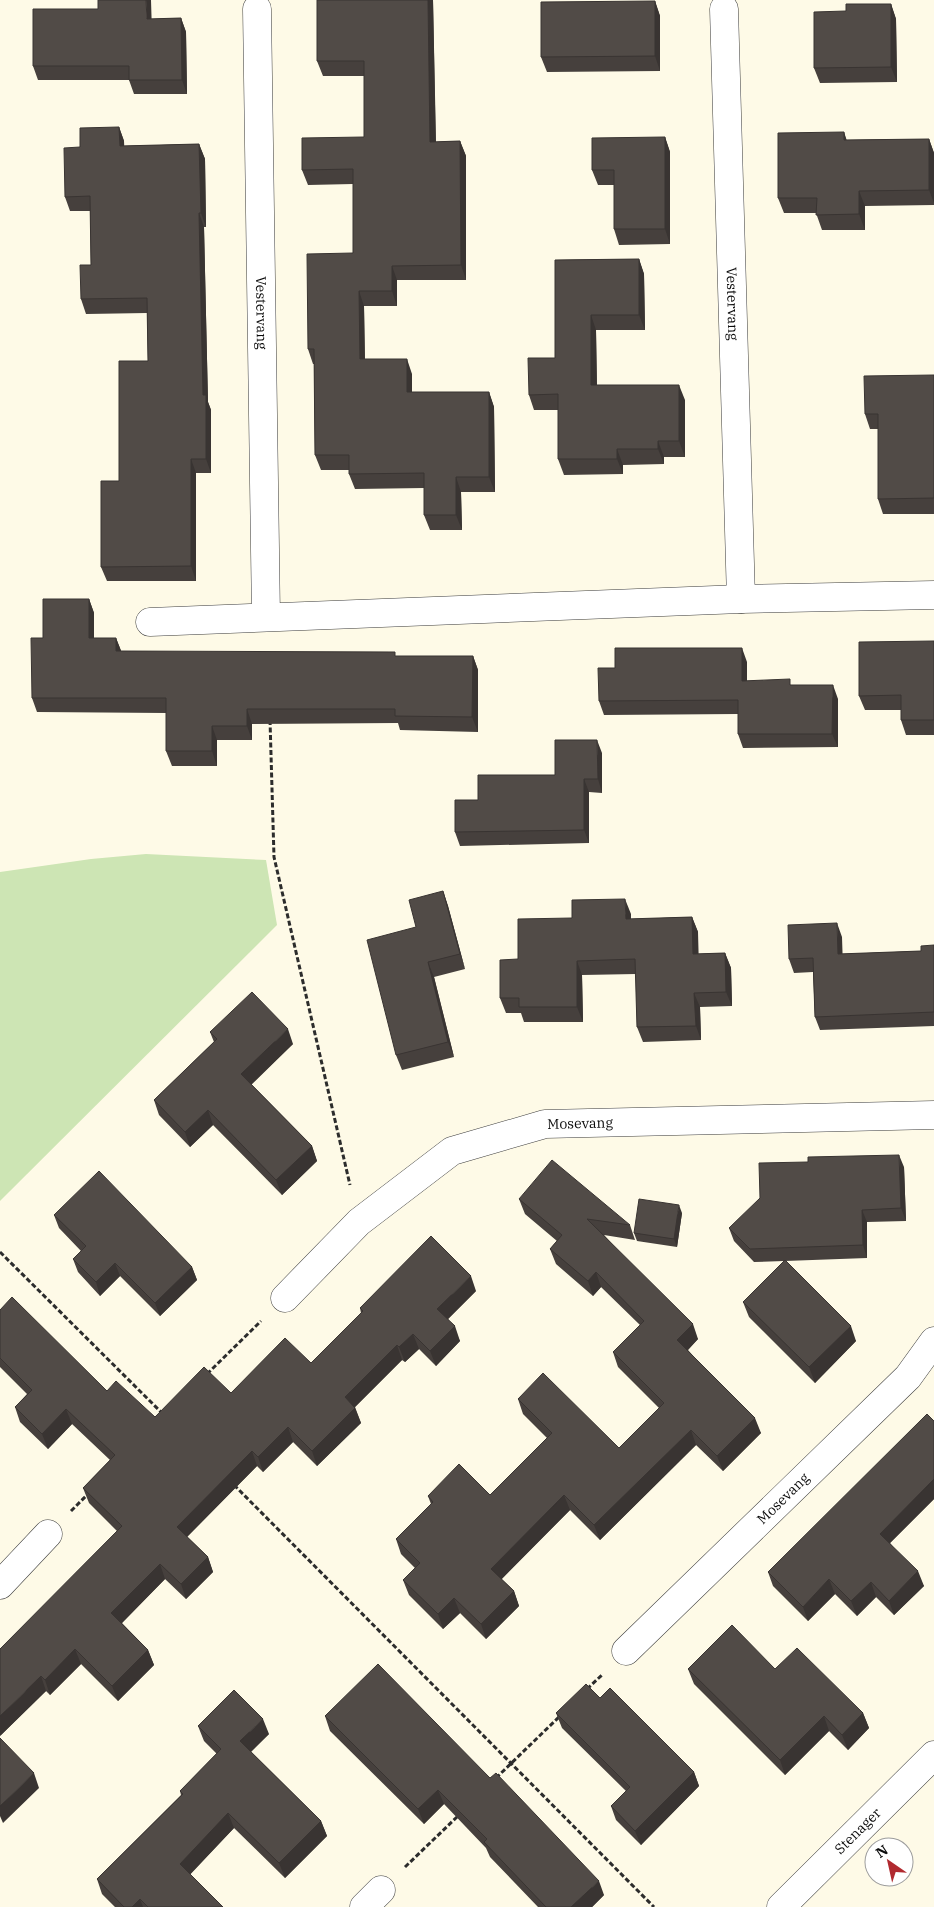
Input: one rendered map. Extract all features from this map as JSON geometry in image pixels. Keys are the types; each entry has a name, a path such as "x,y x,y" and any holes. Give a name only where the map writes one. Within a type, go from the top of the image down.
{"street":[{"name":"Vestervang","path":"724,8 741,599"},
{"name":"Vestervang","path":"257,9 266,617"},
{"path":"150,622 741,599 934,595"},
{"name":"Mosevang","path":"284,1298 359,1222 452,1151 545,1124 934,1115"},
{"name":"Mosevang","path":"626,1651 908,1377 934,1341"},
{"path":"0,1585 48,1534"},
{"name":"Stenager","path":"781,1907 934,1755"}],"path":[{"path":"269,713 274,857 359,1222"},
{"path":"0,1252 165,1416 158,1422"},
{"path":"200,1381 284,1298"},
{"path":"227,1478 654,1907"},
{"path":"48,1534 90,1492"},
{"path":"586,1691 626,1651"},
{"path":"490,1784 565,1711"},
{"path":"373,1899 463,1811"}],"green space":[{"path":"146,854 266,860 277,925 0,1201 0,872 91,859"}],"building":[{"path":"98,0 146,0 147,19 181,18 182,80 129,80 129,66 33,66 33,9 98,9"},
{"path":"317,0 428,0 430,142 460,141 461,265 392,266 392,291 359,291 360,359 407,359 407,392 489,392 489,477 456,477 456,515 424,515 424,473 349,474 349,455 315,455 314,349 308,349 307,254 353,253 353,169 302,170 302,138 364,137 364,61 317,61"},
{"path":"655,1 655,56 541,57 541,2"},
{"path":"846,4 891,4 891,67 814,68 814,12 846,11"},
{"path":"119,127 120,146 199,144 203,395 206,395 206,459 191,459 191,566 101,567 101,481 119,481 119,361 148,361 147,298 81,299 80,265 91,265 90,196 65,197 64,148 80,147 80,128"},
{"path":"844,132 844,140 929,139 929,190 859,191 859,214 816,215 817,198 778,198 778,133"},
{"path":"665,137 665,229 614,229 614,170 592,170 592,138"},
{"path":"639,259 639,315 591,315 591,385 679,385 679,441 658,441 658,449 617,449 617,459 558,459 558,394 529,395 528,358 555,358 555,260"},
{"path":"934,375 934,498 878,499 878,414 865,414 864,376"},
{"path":"43,599 89,599 89,638 116,638 116,651 395,652 395,656 473,656 472,717 395,716 395,709 247,709 247,726 212,726 212,751 166,751 166,698 32,698 31,638 43,638"},
{"path":"934,641 934,720 901,720 901,695 859,696 859,642"},
{"path":"615,648 742,648 742,681 790,679 790,685 833,685 832,734 738,734 738,700 599,701 598,668 615,668"},
{"path":"555,740 597,740 598,779 584,779 584,830 455,832 455,800 478,800 478,775 555,775"},
{"path":"443,891 460,954 428,962 448,1042 396,1055 367,940 416,927 409,900"},
{"path":"625,899 626,919 692,917 693,954 725,953 726,992 694,993 696,1026 637,1027 635,959 577,961 577,1007 519,1007 519,998 500,998 500,960 518,959 518,919 572,918 572,900"},
{"path":"837,923 838,954 921,951 921,946 934,945 934,1012 815,1017 813,958 789,959 788,925"},
{"path":"252,992 288,1029 241,1074 312,1146 276,1180 208,1110 185,1132 154,1100 217,1039 210,1032"},
{"path":"899,1155 901,1208 862,1210 863,1245 750,1249 729,1228 760,1198 759,1163 808,1162 808,1157"},
{"path":"552,1160 630,1225 587,1219 693,1324 677,1340 755,1418 717,1456 691,1430 594,1525 564,1495 491,1569 514,1591 481,1624 454,1598 438,1614 403,1580 420,1563 396,1539 433,1502 428,1496 459,1464 490,1495 552,1433 518,1399 543,1373 619,1448 664,1403 613,1352 644,1321 596,1272 588,1281 550,1249 562,1235 519,1199"},
{"path":"99,1171 192,1267 155,1303 115,1263 96,1282 73,1259 86,1246 54,1215"},
{"path":"639,1199 679,1205 674,1239 634,1233"},
{"path":"431,1236 471,1276 437,1309 455,1326 430,1351 413,1334 399,1347 397,1345 345,1397 355,1408 312,1451 288,1427 258,1457 252,1451 177,1527 208,1557 181,1584 160,1564 111,1613 148,1650 112,1686 75,1649 45,1680 41,1676 0,1716 0,1649 122,1526 83,1488 115,1455 66,1409 42,1434 15,1407 32,1390 0,1358 0,1310 12,1297 107,1391 116,1381 155,1417 204,1367 231,1393 285,1338 311,1363 363,1311 360,1308"},
{"path":"785,1260 851,1326 809,1367 743,1302"},
{"path":"927,1414 934,1421 934,1479 880,1534 918,1571 889,1601 871,1582 851,1601 829,1579 803,1607 768,1572"},
{"path":"732,1625 775,1669 797,1648 863,1713 842,1735 824,1716 780,1760 688,1669"},
{"path":"378,1664 490,1778 496,1773 599,1881 571,1907 546,1907 484,1842 487,1839 438,1790 418,1809 325,1716"},
{"path":"586,1684 600,1698 610,1688 694,1772 635,1831 611,1806 630,1787 556,1713"},
{"path":"234,1690 263,1719 240,1741 321,1821 279,1863 228,1813 180,1864 223,1907 148,1907 140,1899 132,1907 124,1907 97,1879 183,1794 180,1791 221,1749 198,1726"},
{"path":"0,1738 34,1773 0,1806"}]}
